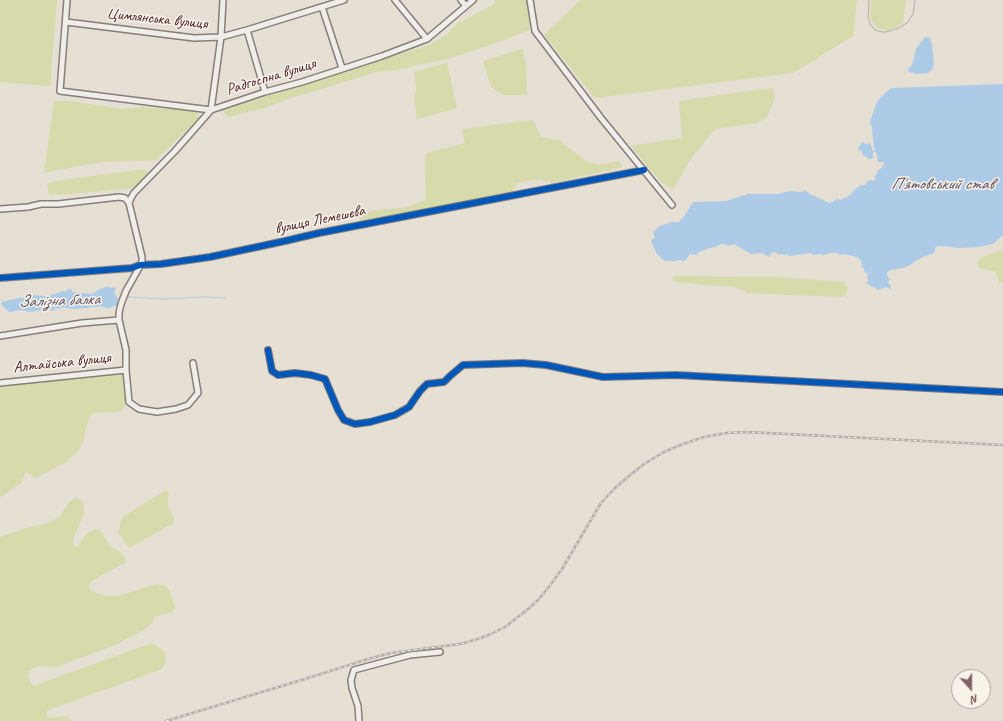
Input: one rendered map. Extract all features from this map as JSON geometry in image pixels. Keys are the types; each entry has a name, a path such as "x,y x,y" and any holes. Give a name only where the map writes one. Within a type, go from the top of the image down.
{"street":[{"path":"66,22 67,0"},
{"name":"Цимлянська вулиця","path":"221,37 223,0"},
{"name":"Цимлянська вулиця","path":"66,22 194,38 221,37 344,0"},
{"path":"395,0 427,39"},
{"path":"461,0 466,6"},
{"name":"Радгоспна вулиця","path":"66,22 60,91 211,110 382,56 427,39 473,0"},
{"path":"530,0 535,31 601,118 672,205"},
{"path":"322,6 342,68"},
{"path":"247,30 265,92"},
{"path":"140,265 142,257 130,203 131,198 211,110 221,37"},
{"name":"вулиця Лемешєва","path":"0,278 132,268 140,265 161,264 210,257 326,232 644,170"},
{"path":"0,209 119,197 125,198 130,203"},
{"name":"Алтайська вулиця","path":"140,265 126,291 119,313 119,320 126,350 129,402 140,410 157,412 176,409 188,405 198,393 193,363"},
{"path":"0,336 82,322 119,320"},
{"path":"268,350 272,371 278,375 295,373 325,379 338,410 344,420 355,424 370,422 395,415 409,407 427,384 444,382 463,365 522,363 546,365 603,377 676,376 1003,392"},
{"name":"Алтайська вулиця","path":"0,383 126,370"},
{"path":"359,721 358,706 351,680 354,670 410,655 440,652"}],"green space":[{"path":"0,0 57,0 50,86 0,82"},
{"path":"495,0 528,0 531,18 530,30 448,59 396,70 377,72 291,98 264,108 228,117 222,110 429,45 445,36 458,23 495,4"},
{"path":"581,0 857,0 853,36 793,73 595,98 544,35"},
{"path":"871,0 906,0 903,23 889,30 883,30 875,26 870,18"},
{"path":"523,49 526,67 527,95 503,95 491,87 483,61"},
{"path":"447,63 457,108 417,119 414,99 416,89 414,72"},
{"path":"773,88 775,98 767,117 757,123 715,129 690,160 673,190 659,180 631,146 682,138 679,101"},
{"path":"54,101 70,101 120,109 144,107 198,111 199,118 156,160 103,162 44,173"},
{"path":"533,120 541,137 560,141 586,161 599,165 619,161 623,167 552,183 539,179 517,183 512,192 360,222 359,215 372,211 407,207 426,200 426,153 465,143 462,129"},
{"path":"146,170 147,174 135,188 59,195 49,194 47,184 56,181"},
{"path":"1003,250 1003,283 999,283 996,272 979,268 977,263 982,257"},
{"path":"672,276 778,277 843,282 848,288 846,294 841,297 747,293 733,287 675,282"},
{"path":"123,372 126,405 122,410 117,412 94,413 90,416 83,442 78,451 66,462 36,478 26,472 21,483 1,497 0,384"},
{"path":"166,490 169,493 168,506 174,519 174,523 129,548 118,533 121,520 124,516"},
{"path":"76,498 80,499 84,504 84,514 75,534 73,542 75,547 78,547 88,533 96,529 101,531 110,546 125,557 126,562 90,582 89,586 91,590 106,596 118,596 157,584 165,585 169,590 175,605 175,609 170,613 154,618 152,623 144,630 115,645 56,667 40,666 34,668 29,671 28,675 32,685 36,685 152,643 165,653 166,662 163,668 157,671 48,710 46,713 47,717 50,718 63,716 68,717 71,721 0,721 0,537 54,520 60,516 70,501"}],"water":[{"path":"929,37 932,44 934,65 932,70 928,73 917,74 909,72 908,69 912,65 916,49 924,38"},
{"name":"П'ятовський став","path":"1003,84 1003,235 993,244 979,247 959,248 937,246 934,253 903,268 887,272 890,280 888,282 892,290 886,287 878,290 866,283 868,282 868,274 864,271 861,261 857,257 843,254 840,255 837,253 813,255 811,253 789,256 787,254 779,255 775,252 771,253 769,257 762,253 751,254 734,244 728,246 721,244 699,252 696,255 690,254 685,261 666,261 657,254 651,241 655,237 653,232 660,226 672,222 679,222 694,202 726,201 748,194 778,194 790,191 801,192 805,190 829,203 837,199 840,200 847,197 861,185 865,185 870,180 875,180 876,178 874,177 884,163 878,162 876,152 873,152 873,159 869,159 863,155 861,150 859,151 858,147 863,142 865,144 870,143 873,151 875,151 870,122 876,104 891,88"},
{"name":"Залізна балка","path":"106,287 116,288 114,293 118,298 117,305 109,308 103,306 75,309 61,307 58,309 56,308 53,311 48,309 30,312 21,310 9,312 1,304 2,302 19,298 29,298 34,295 48,296 63,291 66,292 69,289 71,289 72,292 92,294"}],"waterway":[{"path":"128,297 162,299 205,297 226,298"}],"tram line":[{"path":"869,0 868,17 870,24 875,30 882,32 899,28 908,22 913,14 915,0"}],"railway":[{"path":"166,721 368,659 391,653 460,644 478,639 505,627 527,610 548,588 562,569 601,503 615,488 644,464 664,452 704,437 726,433 747,432 1003,445"}],"cycle path":[{"path":"0,278 132,268 140,265 161,264 210,257 319,233 644,170"},
{"path":"268,350 272,371 278,375 295,373 325,379 338,410 344,420 355,424 370,422 395,415 409,407 427,384 444,382 463,365 522,363 546,365 603,377 676,375 1003,392"}]}
